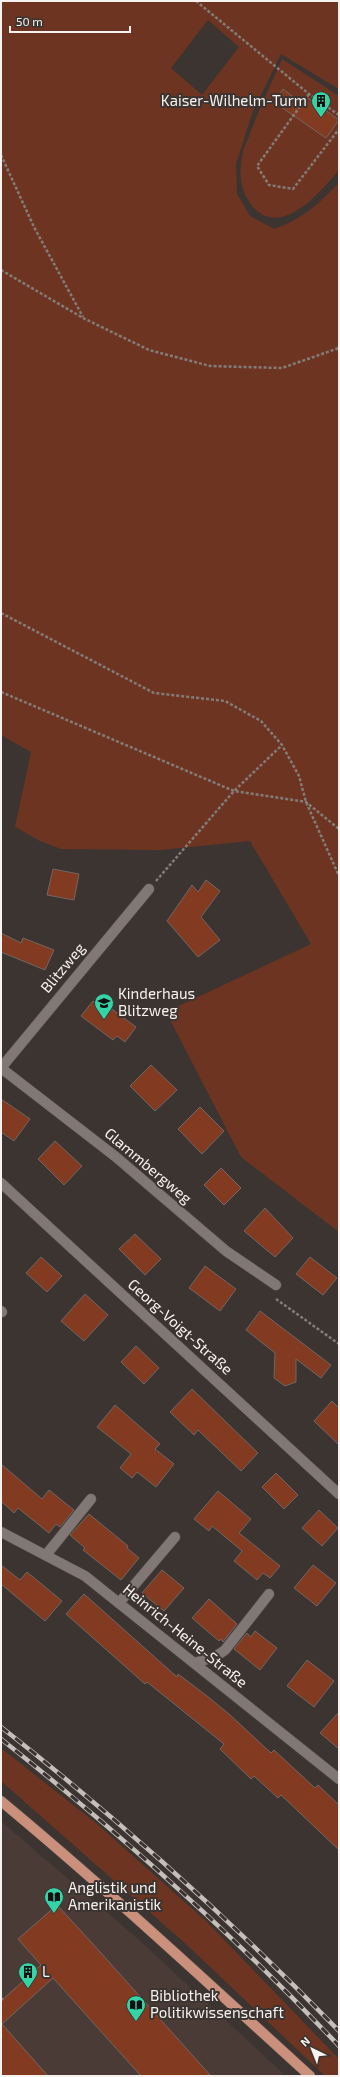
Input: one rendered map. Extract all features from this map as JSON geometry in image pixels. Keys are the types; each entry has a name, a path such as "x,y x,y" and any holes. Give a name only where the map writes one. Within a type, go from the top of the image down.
{"main road":[{"path":"1,1801 119,1903 310,2076"}],"street":[{"name":"Blitzweg","path":"1,1068 149,889"},
{"name":"Glammbergweg","path":"1,1068 116,1157 226,1251 276,1285"},
{"name":"Georg-Voigt-Straße","path":"1,1183 339,1494"},
{"path":"46,1555 91,1499"},
{"name":"Heinrich-Heine-Straße","path":"1,1532 85,1576 339,1779"},
{"path":"119,1603 175,1537"},
{"path":"194,1663 215,1657 225,1650 269,1594"}],"path":[{"path":"196,1 309,94 339,115"},
{"path":"309,94 257,166 269,185 293,189 339,129"},
{"path":"1,155 34,227 83,318"},
{"path":"1,270 83,318 149,350 210,366 282,368 339,348"},
{"path":"1,613 154,694 225,701 261,721 282,745 299,776 306,802 339,876"},
{"path":"1,692 234,791 306,802 339,829"},
{"path":"149,889 234,791 282,745"}],"shaded area":[{"path":"1,1 339,1 339,89 281,54 253,111 236,164 237,194 250,216 274,229 302,216 324,198 339,183 339,1232 241,1157 166,1012 311,944 250,841 161,850 61,849 40,841 15,827 31,752 1,735","holes":["208,20 239,47 202,95 171,68"]},
{"path":"282,59 339,96 339,170 312,199 288,215 276,218 264,215 253,207 243,189 241,170 244,147"},
{"path":"1,1748 97,1824 206,1921 339,2059 339,2076 325,2076 187,1945 1,1781"},
{"path":"1,1821 138,1939 286,2076 1,2076"}],"building":[{"name":"Kaiser-Wilhelm-Turm","path":"283,89 304,105 308,98 339,120 326,138 274,102"},
{"path":"53,869 79,874 74,900 47,895"},
{"path":"206,880 220,891 201,917 220,940 198,957 167,921 192,885 198,892"},
{"path":"1,933 21,943 23,938 54,950 45,970 1,952"},
{"path":"93,1001 102,1008 105,1004 136,1027 125,1042 117,1036 113,1040 81,1016"},
{"path":"151,1065 177,1090 155,1111 130,1086"},
{"path":"1,1099 30,1119 14,1141 1,1132"},
{"path":"200,1107 224,1131 202,1154 178,1129"},
{"path":"55,1141 82,1166 64,1185 38,1159"},
{"path":"221,1168 241,1188 224,1205 204,1185"},
{"path":"265,1208 293,1238 275,1257 244,1231"},
{"path":"135,1234 161,1259 145,1275 119,1249"},
{"path":"41,1257 62,1276 47,1292 26,1273"},
{"path":"310,1257 337,1278 323,1295 296,1274"},
{"path":"205,1266 236,1289 220,1311 189,1288"},
{"path":"85,1294 108,1315 84,1341 61,1321"},
{"path":"260,1311 331,1365 321,1378 296,1359 296,1382 285,1386 274,1378 275,1353 246,1330"},
{"path":"136,1346 159,1368 144,1384 121,1362"},
{"path":"192,1389 258,1453 241,1471 198,1430 194,1435 170,1412"},
{"path":"332,1401 339,1408 339,1445 314,1421"},
{"path":"115,1405 160,1444 155,1449 174,1464 156,1487 137,1472 132,1478 120,1468 131,1454 97,1427"},
{"path":"1,1464 42,1499 49,1490 74,1510 60,1527 56,1524 49,1533 18,1508 14,1513 1,1501"},
{"path":"276,1473 298,1495 284,1509 262,1487"},
{"path":"218,1491 251,1519 239,1533 280,1566 270,1578 263,1573 257,1580 234,1561 242,1551 212,1526 209,1531 194,1519"},
{"path":"319,1510 338,1528 322,1546 302,1528"},
{"path":"89,1514 128,1546 127,1548 139,1558 121,1580 83,1550 85,1548 70,1535"},
{"path":"1,1565 20,1580 27,1572 62,1601 45,1621 1,1584"},
{"path":"313,1565 336,1583 317,1606 294,1588"},
{"path":"162,1570 184,1588 164,1611 142,1593"},
{"path":"84,1594 177,1677 178,1674 207,1696 271,1753 274,1750 315,1788 318,1785 339,1805 339,1850 281,1795 278,1798 254,1776 251,1779 220,1749 224,1744 147,1682 145,1684 66,1614"},
{"path":"209,1599 237,1624 223,1642 221,1639 219,1641 192,1618"},
{"path":"255,1631 277,1648 260,1670 234,1649 247,1633 251,1637"},
{"path":"307,1660 334,1681 314,1707 287,1686"},
{"path":"339,1712 339,1749 320,1733"},
{"path":"57,1905 211,2076 141,2076 53,1978 2,2024 48,2076 1,2076 1,2001 41,1965 18,1939"}],"railway":[{"path":"1,1727 90,1799 175,1873 299,1990 339,2031"},
{"path":"1,1739 90,1811 176,1886 259,1965 339,2046"}],"place":[{"name":"Kaiser-Wilhelm-Turm","path":"321,118"},
{"name":"Kinderhaus Blitzweg","path":"104,1020"},
{"name":"Anglistik und Amerikanistik","path":"54,1914"},
{"name":"L","path":"28,1989"},
{"name":"Bibliothek Politikwissenschaft","path":"136,2022"}]}
